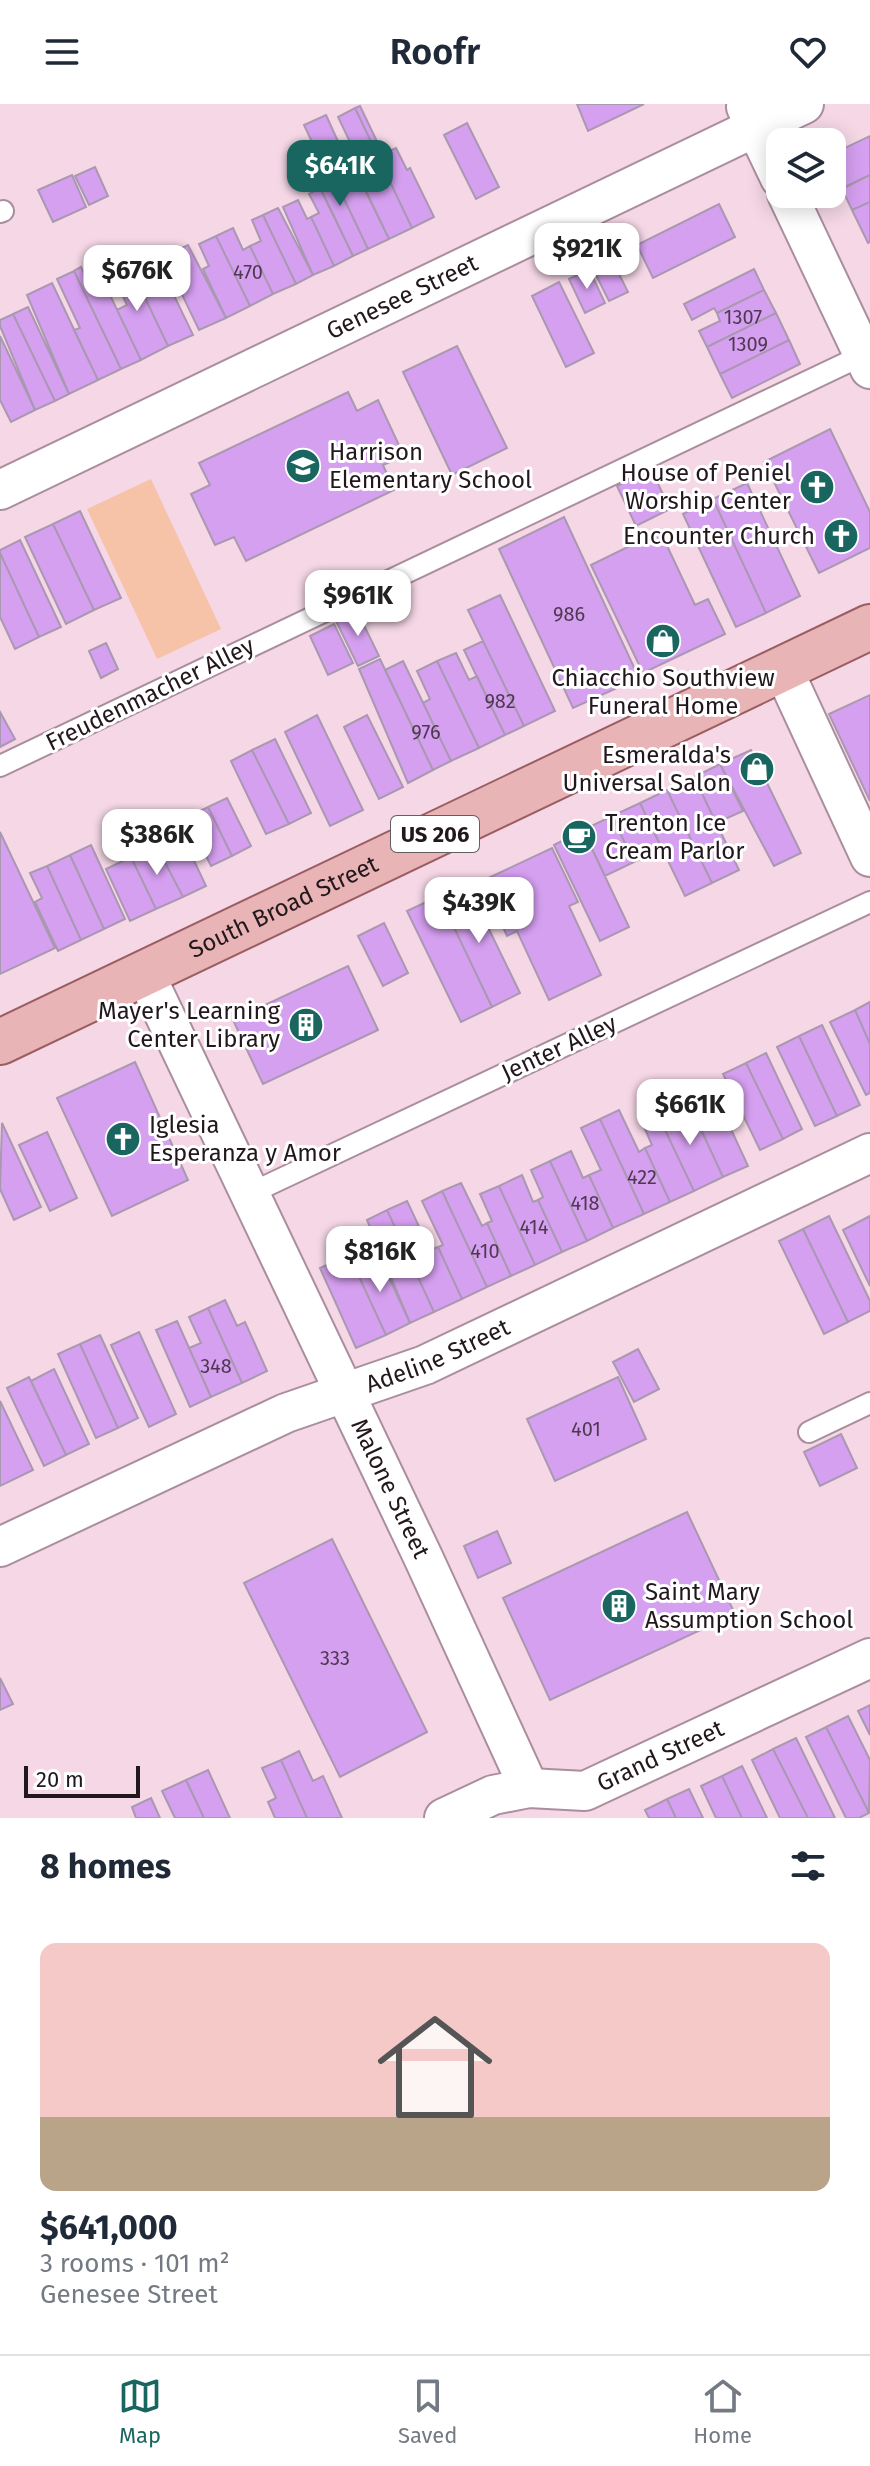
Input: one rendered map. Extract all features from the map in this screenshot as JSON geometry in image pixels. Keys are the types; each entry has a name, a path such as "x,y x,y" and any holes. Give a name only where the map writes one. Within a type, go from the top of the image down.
{"main road":[{"name":"South Broad Street","path":"0,1042 870,627"}],"street":[{"name":"Genesee Street","path":"0,490 750,116 804,104"},
{"path":"750,116 766,149"},
{"path":"794,208 866,362"},
{"path":"782,667 870,857"},
{"name":"Malone Street","path":"145,974 529,1788"},
{"name":"Adeline Street","path":"0,1547 286,1413 425,1365 870,1153"},
{"name":"Grand Street","path":"444,1818 493,1795 529,1788 585,1791 870,1658"}],"lane":[{"name":"Freudenmacher Alley","path":"0,766 866,362"},
{"name":"Jenter Alley","path":"249,1194 870,902"},
{"path":"809,1432 870,1403"}],"shaded area":[{"path":"151,479 221,629 157,659 87,509"}],"building":[{"path":"577,104 644,104 588,131"},
{"path":"360,106 383,154 396,148 407,170 410,168 434,217 412,228 355,108"},
{"path":"355,108 412,228 389,239 366,191 372,188 338,117"},
{"path":"326,115 341,148 320,159 304,125"},
{"path":"467,123 499,187 476,199 444,135"},
{"path":"870,136 870,175 846,186 846,147"},
{"path":"336,156 353,191 363,186 389,239 368,249 326,161"},
{"path":"326,161 368,249 353,256 311,168"},
{"path":"95,167 108,196 89,205 75,176"},
{"path":"72,175 86,207 53,222 38,190"},
{"path":"870,175 870,202 852,210 846,197 846,187"},
{"path":"320,188 353,256 334,266 311,217 319,213 309,194"},
{"path":"298,200 307,219 311,217 334,266 313,275 283,207"},
{"path":"870,202 870,242 868,243 852,210"},
{"path":"719,204 735,237 653,278 637,245"},
{"path":"278,208 313,275 296,284 263,215"},
{"path":"263,215 296,284 273,294 250,246 261,241 252,220"},
{"path":"233,228 243,250 250,246 273,294 250,306 216,236"},
{"path":"216,236 250,306 226,318 203,269 209,266 199,244"},
{"path":"188,245 226,318 199,330 176,282 181,279 169,254"},
{"path":"146,249 164,287 169,285 193,335 168,346 126,258"},
{"path":"126,258 168,346 141,360 117,310 127,305 109,267"},
{"path":"611,258 628,292 609,301 592,267"},
{"path":"81,267 87,279 100,274 141,360 121,369 74,271"},
{"path":"589,269 605,303 585,313 569,279"},
{"path":"754,269 764,290 717,313 714,308 692,320 684,304"},
{"path":"74,271 121,369 98,380 74,330 80,328 57,279"},
{"path":"559,282 594,353 566,367 532,296"},
{"path":"52,283 98,380 69,394 27,295"},
{"path":"764,290 776,313 707,347 699,331 720,321 717,313"},
{"path":"28,307 69,394 55,401 13,314"},
{"path":"776,313 789,340 720,374 707,347"},
{"path":"13,314 55,401 35,410 0,326 0,320"},
{"path":"0,336 35,410 11,422 0,400"},
{"path":"789,340 800,364 732,398 720,374"},
{"path":"457,346 507,448 452,475 403,372"},
{"path":"348,392 357,411 378,400 404,456 383,465 394,490 246,561 234,537 215,545 191,494 210,485 199,463"},
{"name":"House of Peniel Worship Center","path":"830,429 870,512 870,548 819,573 764,462"},
{"path":"651,469 670,509 636,526 617,486"},
{"path":"747,483 800,596 766,613 713,499"},
{"path":"713,499 766,613 736,627 683,514"},
{"path":"80,511 121,598 94,610 53,524"},
{"path":"564,517 639,678 573,708 499,549"},
{"path":"53,524 94,610 66,624 25,537"},
{"path":"660,531 695,605 708,599 725,634 643,673 591,565"},
{"path":"20,540 61,627 39,637 0,553 0,550"},
{"path":"0,553 39,637 15,649 0,617"},
{"path":"500,595 555,711 524,726 468,610"},
{"path":"357,611 379,656 358,666 336,621"},
{"path":"334,624 353,663 328,675 310,636"},
{"path":"483,641 524,726 505,735 464,650"},
{"path":"106,643 118,669 101,678 89,651"},
{"path":"456,653 469,680 477,676 505,735 479,748 437,661"},
{"path":"380,659 433,770 408,783 359,669"},
{"path":"403,661 451,761 433,770 385,670"},
{"path":"437,661 479,748 451,761 423,703 430,699 417,671"},
{"path":"870,695 870,801 829,714"},
{"path":"0,712 15,739 0,747"},
{"path":"317,715 363,810 330,826 285,732"},
{"path":"367,715 403,787 379,799 344,727"},
{"path":"275,739 311,813 289,824 252,750"},
{"path":"252,750 289,824 266,834 231,761"},
{"path":"751,750 801,853 774,866 720,764"},
{"path":"720,764 743,811 716,823 694,777"},
{"path":"694,777 739,870 712,883 667,790"},
{"path":"667,790 712,883 685,896 640,803"},
{"path":"227,798 251,846 232,856 208,807"},
{"path":"640,803 662,849 634,862 612,816"},
{"path":"208,807 232,856 211,866 187,817"},
{"path":"612,816 634,862 605,876 583,830"},
{"path":"583,830 629,927 600,941 554,845"},
{"path":"0,832 55,948 0,974"},
{"path":"181,833 206,886 183,897 156,845"},
{"path":"91,845 125,919 104,929 70,855"},
{"path":"156,845 183,897 156,909 131,857"},
{"path":"552,848 578,902 569,906 601,975 549,1000 517,931 507,936 482,881"},
{"path":"70,855 104,929 81,940 47,866"},
{"path":"131,857 156,909 130,921 106,869"},
{"path":"47,866 81,940 58,951 35,902 42,898 30,873"},
{"path":"466,882 520,993 492,1007 439,896"},
{"path":"439,896 492,1007 461,1022 407,911"},
{"path":"384,923 408,973 383,986 358,936"},
{"name":"Mayer's Learning Center Library","path":"348,966 378,1030 263,1084 233,1020"},
{"path":"870,1002 870,1044 855,1010"},
{"path":"855,1010 870,1044 870,1093 866,1095 830,1022"},
{"path":"822,1025 860,1105 837,1116 799,1036"},
{"path":"799,1036 837,1116 815,1126 777,1047"},
{"path":"766,1053 802,1129 783,1139 746,1063"},
{"name":"Iglesia Esperanza y Amor","path":"135,1062 188,1180 112,1216 57,1098"},
{"path":"746,1063 783,1139 760,1150 723,1074"},
{"path":"702,1088 714,1113 695,1121 684,1097"},
{"path":"679,1102 691,1126 698,1123 723,1177 694,1191 657,1113"},
{"path":"619,1110 639,1152 645,1148 670,1202 644,1214 600,1119"},
{"path":"723,1112 748,1166 723,1177 698,1123"},
{"path":"657,1113 694,1191 670,1202 645,1148 652,1145 641,1120"},
{"path":"600,1119 644,1214 613,1228 589,1175 601,1170 581,1128"},
{"path":"2,1123 41,1207 14,1220 0,1189"},
{"path":"47,1132 77,1198 50,1211 19,1145"},
{"path":"571,1151 583,1178 589,1175 613,1228 587,1241 550,1161"},
{"path":"550,1161 587,1241 562,1252 538,1200 543,1197 531,1170"},
{"path":"522,1175 533,1202 538,1200 562,1252 535,1265 499,1186"},
{"path":"461,1183 482,1226 487,1223 511,1276 487,1287 442,1191"},
{"path":"499,1186 535,1265 511,1276 487,1223 492,1221 480,1194"},
{"path":"442,1191 487,1287 462,1299 438,1247 443,1245 422,1201"},
{"path":"407,1201 430,1250 438,1247 462,1299 434,1312 387,1210"},
{"path":"387,1210 434,1312 410,1323 367,1220"},
{"path":"829,1216 870,1301 870,1311 848,1322 803,1229"},
{"path":"870,1216 870,1286 843,1230"},
{"path":"803,1229 848,1322 824,1334 779,1241"},
{"path":"362,1248 375,1276 386,1271 410,1323 386,1335 349,1255"},
{"path":"349,1255 386,1335 356,1348 320,1268"},
{"path":"225,1300 237,1326 245,1322 267,1371 242,1383 208,1308"},
{"path":"208,1308 242,1383 211,1397 189,1348 201,1343 189,1317"},
{"path":"177,1321 211,1397 190,1407 156,1330"},
{"path":"139,1332 176,1414 149,1427 111,1345"},
{"path":"100,1335 138,1418 118,1428 80,1344"},
{"path":"80,1344 118,1428 96,1438 58,1354"},
{"path":"638,1349 659,1389 634,1402 613,1362"},
{"path":"54,1369 89,1444 66,1455 31,1381"},
{"path":"29,1377 66,1455 44,1466 7,1388"},
{"path":"618,1377 646,1439 555,1481 527,1419"},
{"path":"0,1401 33,1470 0,1486"},
{"path":"841,1434 857,1468 820,1486 804,1452"},
{"name":"Saint Mary Assumption School","path":"687,1512 735,1614 550,1700 503,1598"},
{"path":"497,1531 511,1563 478,1578 464,1546"},
{"path":"332,1539 427,1732 340,1777 244,1583"},
{"path":"0,1678 13,1704 0,1710"},
{"path":"870,1705 870,1735 858,1711"},
{"path":"848,1716 870,1760 869,1813 826,1727"},
{"path":"826,1727 869,1813 859,1818 846,1818 806,1737"},
{"path":"796,1738 835,1818 808,1818 773,1749"},
{"path":"773,1749 808,1818 780,1818 752,1760"},
{"path":"299,1751 313,1781 323,1776 342,1818 307,1818 281,1760"},
{"path":"281,1760 307,1818 275,1818 268,1802 276,1798 262,1768"},
{"path":"742,1766 767,1818 742,1818 722,1776"},
{"path":"208,1770 230,1818 204,1818 186,1780"},
{"path":"722,1776 742,1818 716,1818 701,1786"},
{"path":"186,1780 204,1818 175,1818 162,1791"},
{"path":"689,1789 703,1818 676,1818 667,1799"},
{"path":"151,1798 160,1818 136,1818 132,1807"},
{"path":"667,1799 676,1818 649,1818 645,1810"}],"place":[{"name":"Harrison Elementary School","path":"303,466"},
{"name":"House of Peniel Worship Center","path":"817,487"},
{"name":"Encounter Church","path":"841,536"},
{"name":"Chiacchio Southview Funeral Home","path":"663,641"},
{"name":"Esmeralda's Universal Salon","path":"757,769"},
{"name":"Trenton Ice Cream Parlor","path":"579,837"},
{"name":"Mayer's Learning Center Library","path":"306,1025"},
{"name":"Iglesia Esperanza y Amor","path":"123,1139"},
{"name":"Saint Mary Assumption School","path":"619,1606"}]}
